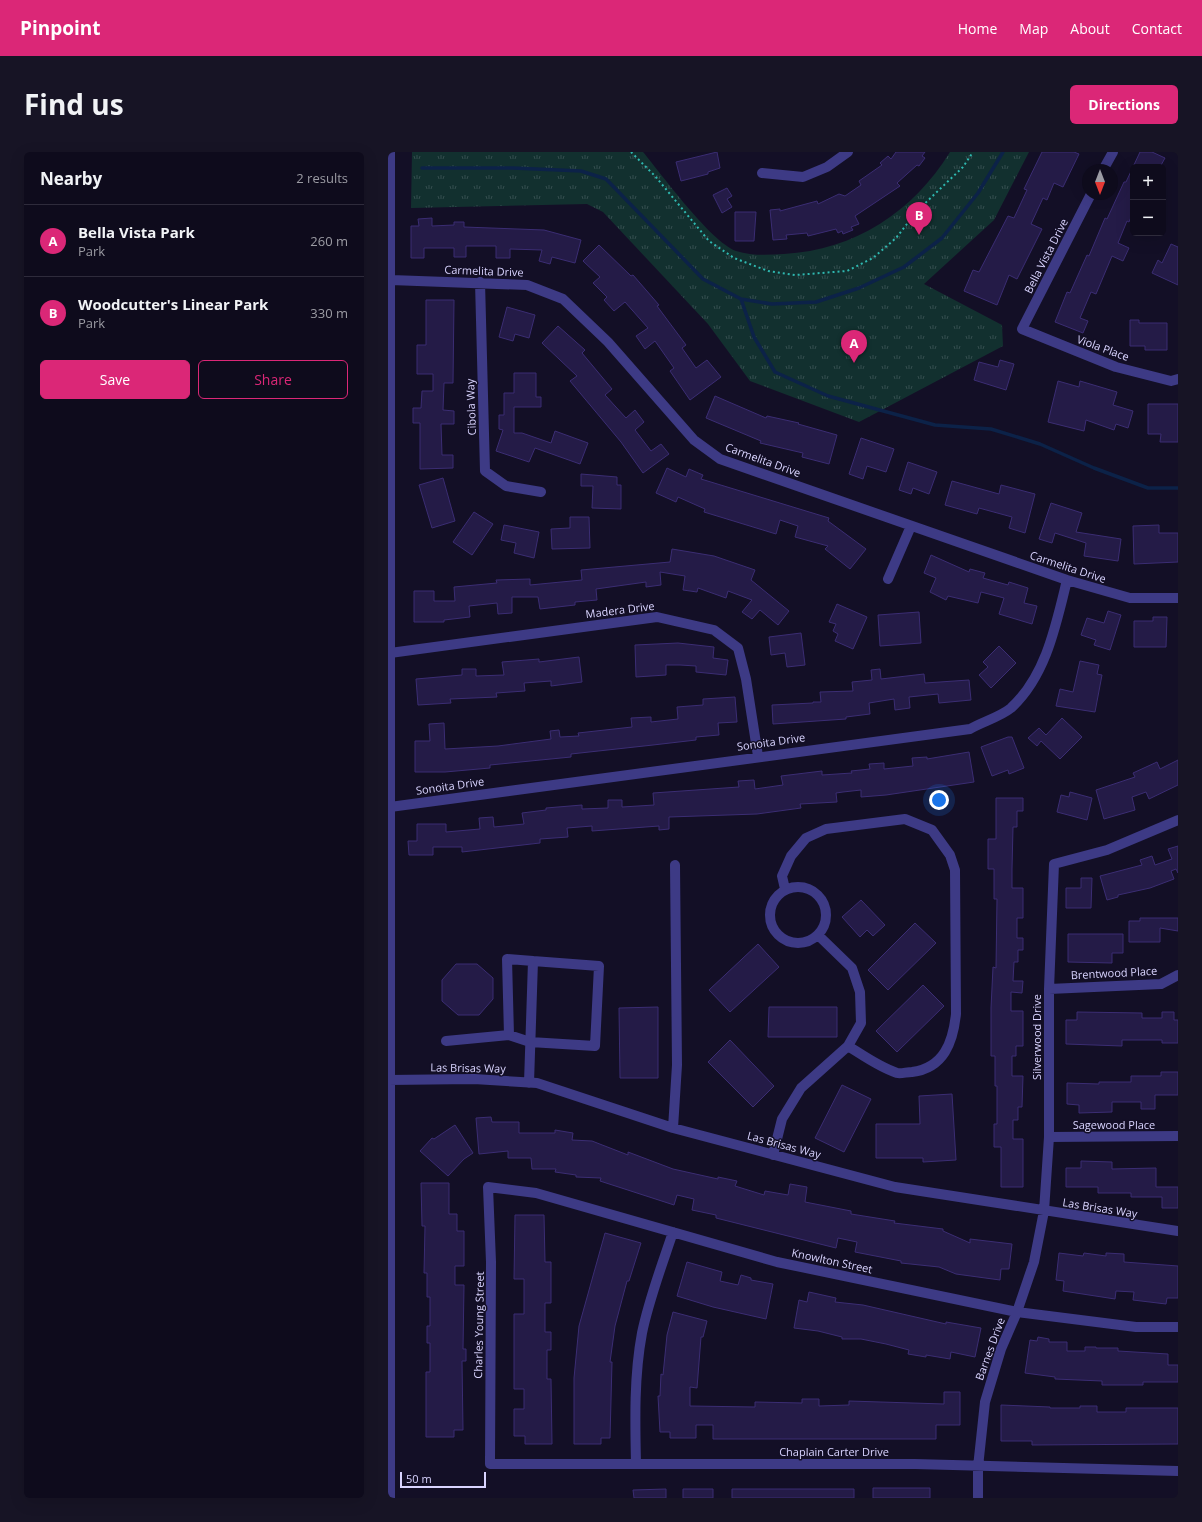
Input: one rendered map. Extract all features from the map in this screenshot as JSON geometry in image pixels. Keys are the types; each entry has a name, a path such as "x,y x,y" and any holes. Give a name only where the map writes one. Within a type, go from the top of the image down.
{"street":[{"path":"390,152 390,1498"},
{"path":"762,173 803,177 827,167 848,152"},
{"path":"1106,164 1113,152"},
{"name":"Bella Vista Drive","path":"1022,329 1088,200"},
{"name":"Carmelita Drive","path":"391,280 480,282 527,285 563,299 608,342 694,440 720,459 1067,580 1130,598 1178,598"},
{"name":"Cibola Way","path":"480,282 485,471 506,486 541,492"},
{"name":"Viola Place","path":"1022,329 1116,367 1171,381 1178,379"},
{"path":"888,579 911,526"},
{"name":"Sonoita Drive","path":"390,807 758,756 970,729 1010,709 1035,681 1057,624 1067,580"},
{"name":"Madera Drive","path":"390,653 657,616 714,630 738,648 746,679 758,756"},
{"path":"785,889 782,876 791,856 806,838 826,829 905,819 932,830 950,855 955,870 956,1014 954,1035 943,1055 924,1070 898,1073 871,1062 848,1046"},
{"name":"Silverwood Drive","path":"1044,1211 1049,1137 1049,988 1054,864 1107,850 1178,820"},
{"path":"673,1128 677,1064 675,865"},
{"path":"805,887 823,899 827,919 819,936 797,944 778,936 770,923 773,901 785,889 805,887"},
{"path":"773,1154 782,1119 801,1088 848,1046 861,1022 860,992 852,968 819,936"},
{"path":"446,1041 509,1035 530,1042 595,1046 599,966 507,959 509,1035"},
{"path":"529,1083 533,961"},
{"name":"Brentwood Place","path":"1049,988 1161,984 1178,975"},
{"name":"Las Brisas Way","path":"389,1080 474,1079 537,1083 673,1128 895,1187 1178,1231"},
{"name":"Sagewood Place","path":"1049,1137 1178,1136"},
{"name":"Knowlton Street","path":"488,1187 536,1193 777,1262 1017,1312 1136,1327 1178,1327"},
{"name":"Charles Young Street","path":"488,1187 491,1262 490,1464"},
{"name":"Barnes Drive","path":"978,1498 978,1467 985,1402 1001,1349 1017,1312 1034,1262 1044,1211"},
{"path":"636,1464 637,1374 642,1333 654,1288 673,1232"},
{"name":"Chaplain Carter Drive","path":"490,1464 914,1464 978,1467 1178,1471"}],"path":[{"path":"631,152 655,176 709,240 734,258 768,272 795,275 846,271 873,258 896,238 918,210 963,167 973,152"}],"green space":[{"path":"412,152 643,152 687,207 713,235 725,245 736,251 766,255 810,251 835,245 858,236 880,224 900,210 918,193 950,152 1029,152 994,220 924,284 1002,325 1003,346 859,422 750,381 708,324 603,212 587,204 411,208"}],"building":[{"path":"717,152 720,168 708,172 708,174 681,181 676,162"},
{"path":"896,152 925,152 922,156 925,158 919,166 917,165 897,183 900,186 855,216 859,224 851,227 853,230 843,234 842,231 838,233 836,229 808,236 807,233 786,235 787,239 773,240 770,210 780,209 780,211 817,201 818,204 839,194 845,196 861,185 859,181 882,165 880,163 888,156 891,159"},
{"path":"1042,152 1074,152 1079,154 1063,187 1054,183 1047,200 1043,198 1031,224 1042,229 1017,279 1009,275 997,305 964,291 973,270 979,272 1008,216 1014,218 1027,190 1024,189"},
{"path":"1140,152 1152,152 1165,158 1162,164 1134,164"},
{"path":"1130,173 1130,220 1129,222 1127,221 1118,243 1129,248 1123,261 1112,256 1096,294 1091,292 1080,318 1088,321 1083,333 1055,322 1067,292 1070,293 1087,255 1089,256 1105,218 1107,219 1116,200 1118,200 1118,195 1124,182 1126,182"},
{"path":"727,188 732,196 727,199 732,207 722,213 713,195"},
{"path":"735,212 756,212 754,241 735,241"},
{"path":"432,218 432,226 454,225 454,222 464,222 464,227 544,230 581,240 575,263 552,257 550,264 539,261 542,250 510,249 510,258 496,258 496,246 466,246 466,257 454,257 454,248 424,248 424,258 411,258 411,226 419,226 418,219"},
{"path":"1171,244 1178,247 1178,285 1152,273 1158,260 1162,263"},
{"path":"599,245 631,276 633,275 659,305 657,306 686,345 682,348 696,368 707,360 721,377 690,400 670,371 674,368 655,341 645,349 636,336 648,328 625,302 614,311 604,300 607,297 593,283 600,277 583,261"},
{"path":"426,300 454,300 453,383 444,383 443,410 454,411 454,424 441,424 442,455 453,455 453,468 420,469 420,423 413,423 413,408 421,408 422,391 433,391 433,374 417,374 417,345 426,345"},
{"path":"507,307 535,315 529,338 515,334 513,341 499,337"},
{"path":"1130,320 1139,320 1139,323 1167,323 1167,350 1145,350 1145,346 1130,346"},
{"path":"558,326 585,350 582,353 612,389 605,395 626,418 635,410 644,422 635,430 651,451 661,444 669,454 643,473 621,442 570,381 577,376 542,343"},
{"path":"1000,360 1014,364 1006,390 974,380 979,362 998,367"},
{"path":"514,373 536,373 536,397 541,397 541,407 514,407 514,433 522,433 551,443 555,431 588,443 580,464 535,448 529,462 496,451 503,430 499,429 499,415 504,415 504,393 514,393"},
{"path":"1058,381 1079,387 1080,381 1117,392 1113,405 1133,411 1128,428 1116,424 1114,430 1086,420 1084,431 1048,422"},
{"path":"715,396 766,418 767,416 799,423 798,424 837,435 829,464 802,457 803,453 760,443 761,441 706,418"},
{"path":"1148,404 1178,404 1178,442 1160,442 1161,434 1148,434"},
{"path":"861,438 894,449 886,472 867,466 863,479 849,474"},
{"path":"908,462 937,472 929,494 913,488 911,494 899,490"},
{"path":"667,468 686,477 689,469 703,475 701,479 829,518 828,521 866,549 850,569 825,549 828,546 795,537 798,526 780,520 776,534 704,512 705,509 678,497 676,502 656,493"},
{"path":"581,474 617,477 617,485 621,485 621,509 592,508 593,486 581,486"},
{"path":"443,478 455,521 432,528 419,485"},
{"path":"952,481 999,494 1001,485 1035,494 1025,533 1009,528 1012,517 979,508 977,514 945,505"},
{"path":"1051,503 1082,513 1076,532 1121,539 1118,561 1084,556 1086,543 1055,533 1052,543 1039,539"},
{"path":"474,512 493,524 472,555 453,542"},
{"path":"570,517 589,517 590,548 552,549 551,529 570,528"},
{"path":"504,525 539,532 534,558 514,553 516,543 501,540"},
{"path":"1159,525 1159,533 1178,533 1178,562 1134,564 1133,526"},
{"path":"672,549 714,556 755,570 751,580 789,611 778,625 760,610 752,619 742,612 752,600 728,591 726,598 698,588 697,592 683,590 685,576 660,572 661,585 646,587 646,582 596,589 597,600 575,602 575,605 540,609 538,597 512,597 512,613 498,614 497,603 469,606 470,617 444,620 444,622 414,622 414,591 434,591 434,601 455,601 454,587 497,583 496,580 530,579 530,585 582,580 581,570 670,562"},
{"path":"931,555 969,572 970,569 985,573 983,578 1008,585 1009,582 1028,588 1024,603 1037,606 1032,624 999,614 1004,598 981,592 978,603 948,596 946,600 930,592 936,578 924,573"},
{"path":"837,604 867,617 853,649 835,641 838,634 833,631 836,624 829,622"},
{"path":"1108,611 1121,615 1110,650 1094,645 1096,640 1081,635 1087,618 1104,623"},
{"path":"919,612 921,643 880,646 878,615"},
{"path":"1153,617 1167,617 1166,647 1134,647 1134,621 1153,621"},
{"path":"801,633 805,665 787,667 785,653 771,655 769,637"},
{"path":"678,643 714,647 713,658 728,660 726,675 696,672 696,666 666,665 666,675 636,677 635,645"},
{"path":"999,646 1016,663 991,688 979,675 988,667 983,662"},
{"path":"579,657 582,682 551,686 551,681 524,683 525,691 496,693 497,697 450,699 451,703 418,705 416,679 462,675 462,669 476,669 476,676 504,675 502,662 539,659 539,662"},
{"path":"1080,661 1099,665 1097,674 1102,675 1095,712 1056,706 1060,689 1073,692"},
{"path":"880,669 881,679 924,674 925,683 969,680 971,700 939,703 938,694 909,697 910,708 895,710 894,699 869,703 870,714 846,717 846,719 773,724 772,705 821,702 820,692 853,691 852,682 872,680 871,670"},
{"path":"735,697 737,722 718,723 719,735 696,737 696,740 571,754 571,757 490,765 490,768 445,772 415,772 415,741 430,741 429,724 444,723 445,749 498,746 551,739 550,731 559,730 560,737 579,736 578,733 632,727 631,718 651,717 651,722 678,719 677,707 703,705 703,699"},
{"path":"1062,718 1082,737 1060,759 1041,741 1037,746 1028,738 1039,728 1046,735"},
{"path":"1008,737 1012,737 1024,768 1009,774 1008,770 992,776 981,747"},
{"path":"969,752 974,782 886,795 861,797 861,790 836,793 837,802 800,804 801,808 757,814 669,817 669,829 659,830 659,826 592,831 592,826 567,828 568,837 540,839 540,843 462,852 462,847 433,847 433,855 409,855 408,841 417,841 417,824 446,824 446,832 480,829 479,818 493,817 494,827 524,824 522,813 546,810 546,808 582,805 582,809 608,808 608,800 622,800 622,807 654,805 653,793 739,787 738,781 754,780 755,789 783,785 781,776 822,771 822,775 852,773 851,771 870,769 869,764 884,763 884,769 913,766 912,758 927,757 927,759"},
{"path":"1178,760 1178,785 1149,799 1146,792 1132,797 1135,810 1104,819 1096,790 1135,777 1133,773 1157,762 1160,769"},
{"path":"1070,792 1092,798 1087,820 1057,812 1061,795 1069,797"},
{"path":"996,798 1023,798 1023,811 1017,811 1017,827 1013,827 1012,888 1023,888 1023,918 1017,918 1017,938 1023,938 1023,950 1018,950 1018,962 1014,962 1013,981 1023,981 1022,993 1011,992 1011,1011 1023,1011 1023,1046 1016,1046 1016,1056 1012,1056 1012,1076 1023,1076 1022,1107 1018,1107 1018,1120 1013,1120 1013,1139 1023,1139 1023,1187 1001,1187 1001,1147 994,1147 994,1124 997,1124 997,1086 995,1086 995,1056 991,1056 991,1008 993,967 996,968 997,899 994,899 994,869 988,869 988,839 996,839"},
{"path":"1178,846 1178,873 1176,869 1171,871 1174,879 1150,888 1118,895 1118,897 1107,900 1100,876 1142,865 1140,860 1152,856 1155,865 1172,859 1168,849"},
{"path":"1081,878 1092,878 1091,908 1066,908 1066,888 1081,888"},
{"path":"861,900 885,925 873,936 867,930 860,937 842,917"},
{"path":"1140,918 1178,918 1178,931 1160,928 1160,942 1129,942 1129,921 1140,921"},
{"path":"915,923 936,943 888,990 868,970"},
{"path":"1068,934 1123,934 1123,953 1112,953 1112,963 1068,962"},
{"path":"758,944 779,967 730,1012 709,990"},
{"path":"456,964 477,964 493,978 493,999 479,1015 458,1015 442,1001 442,980"},
{"path":"923,985 944,1006 897,1052 876,1031"},
{"path":"658,1007 658,1078 620,1078 619,1008"},
{"path":"769,1007 837,1007 837,1037 768,1037"},
{"path":"1077,1012 1142,1013 1142,1018 1162,1018 1162,1012 1174,1012 1174,1020 1178,1020 1178,1043 1162,1043 1162,1040 1122,1040 1122,1046 1066,1044 1066,1020 1077,1020"},
{"path":"730,1040 774,1086 753,1107 708,1062"},
{"path":"1161,1072 1178,1072 1178,1095 1155,1095 1155,1109 1141,1109 1141,1102 1112,1102 1112,1112 1079,1113 1079,1105 1067,1104 1067,1083 1099,1084 1099,1082 1131,1082 1131,1076 1161,1076"},
{"path":"842,1085 871,1099 844,1152 815,1138"},
{"path":"952,1094 956,1160 923,1162 923,1158 876,1158 876,1124 920,1124 919,1096"},
{"path":"491,1117 492,1122 519,1122 519,1133 555,1133 555,1130 573,1133 572,1140 592,1141 628,1155 628,1152 673,1169 718,1179 718,1177 737,1181 735,1186 764,1195 765,1191 788,1195 790,1184 807,1187 805,1202 851,1211 851,1214 895,1221 894,1223 943,1229 943,1231 970,1243 970,1239 1012,1244 1009,1269 1001,1269 1000,1280 956,1274 939,1267 901,1263 901,1261 855,1252 857,1242 838,1238 836,1248 716,1218 716,1215 692,1210 694,1199 677,1195 674,1205 600,1181 601,1178 576,1177 576,1175 555,1172 556,1169 532,1169 531,1158 508,1158 508,1151 479,1154 476,1118"},
{"path":"455,1125 473,1153 464,1159 448,1176 420,1151 432,1138 434,1139"},
{"path":"1081,1161 1112,1162 1112,1169 1156,1168 1156,1187 1178,1187 1178,1208 1162,1208 1162,1197 1131,1197 1131,1193 1098,1193 1098,1187 1066,1187 1066,1168 1081,1168"},
{"path":"421,1183 449,1183 449,1214 457,1214 457,1231 464,1231 464,1266 455,1266 455,1285 464,1285 463,1349 466,1349 466,1361 462,1361 463,1430 454,1430 454,1437 426,1437 426,1372 430,1372 430,1343 427,1343 427,1326 430,1326 430,1297 427,1297 427,1273 424,1273 425,1226 422,1226"},
{"path":"515,1215 544,1215 545,1262 551,1262 551,1303 545,1303 545,1332 551,1332 551,1350 547,1350 547,1379 551,1379 552,1444 525,1444 525,1436 514,1436 514,1409 524,1409 524,1389 514,1389 514,1314 524,1314 524,1279 514,1279"},
{"path":"605,1233 641,1243 629,1281 627,1281 615,1326 610,1362 612,1362 610,1438 601,1438 601,1444 574,1444 574,1378 579,1326"},
{"path":"1059,1253 1083,1256 1084,1253 1106,1256 1106,1253 1124,1254 1124,1262 1178,1266 1178,1298 1167,1298 1166,1304 1133,1300 1134,1292 1116,1291 1115,1299 1063,1291 1064,1281 1056,1280"},
{"path":"687,1262 722,1272 720,1281 738,1285 741,1275 751,1278 751,1280 773,1284 766,1319 713,1307 677,1296"},
{"path":"809,1292 836,1298 835,1302 863,1305 946,1324 946,1322 981,1328 975,1357 951,1352 950,1359 926,1355 926,1357 908,1354 909,1350 886,1344 861,1339 842,1339 842,1337 818,1331 794,1328 799,1300 807,1302"},
{"path":"673,1312 707,1321 703,1337 701,1337 697,1388 690,1387 690,1406 755,1407 755,1402 802,1403 802,1399 819,1399 819,1406 849,1405 849,1401 944,1404 944,1392 960,1392 960,1425 936,1425 936,1439 713,1439 713,1425 696,1425 696,1438 670,1438 670,1432 660,1432 658,1396 660,1396 661,1374 663,1375 667,1335"},
{"path":"1038,1337 1049,1339 1049,1342 1067,1342 1067,1351 1085,1351 1085,1347 1096,1347 1118,1348 1118,1351 1168,1354 1168,1365 1178,1365 1178,1382 1143,1382 1143,1385 1102,1385 1102,1381 1055,1379 1055,1377 1025,1373 1030,1340 1037,1341"},
{"path":"1001,1405 1050,1408 1080,1408 1080,1406 1097,1406 1097,1412 1126,1412 1126,1408 1178,1408 1178,1444 1032,1445 1032,1441 1001,1441"},
{"path":"873,1488 930,1488 930,1498 873,1498"},
{"path":"666,1489 666,1498 634,1498 633,1490"},
{"path":"683,1489 713,1489 713,1498 683,1498"},
{"path":"732,1489 854,1489 854,1498 732,1498"}],"waterway":[{"path":"422,168 513,168 581,171 606,179 703,279 741,299 772,304 816,302 859,288 904,267 942,238 978,193 1003,152"},
{"path":"741,299 754,337 775,372 828,396 935,425 991,429 1040,444 1094,468 1148,488 1178,488"}],"place":[{"name":"Woodcutter's Linear Park","path":"919,235"},
{"name":"Bella Vista Park","path":"854,363"}]}
